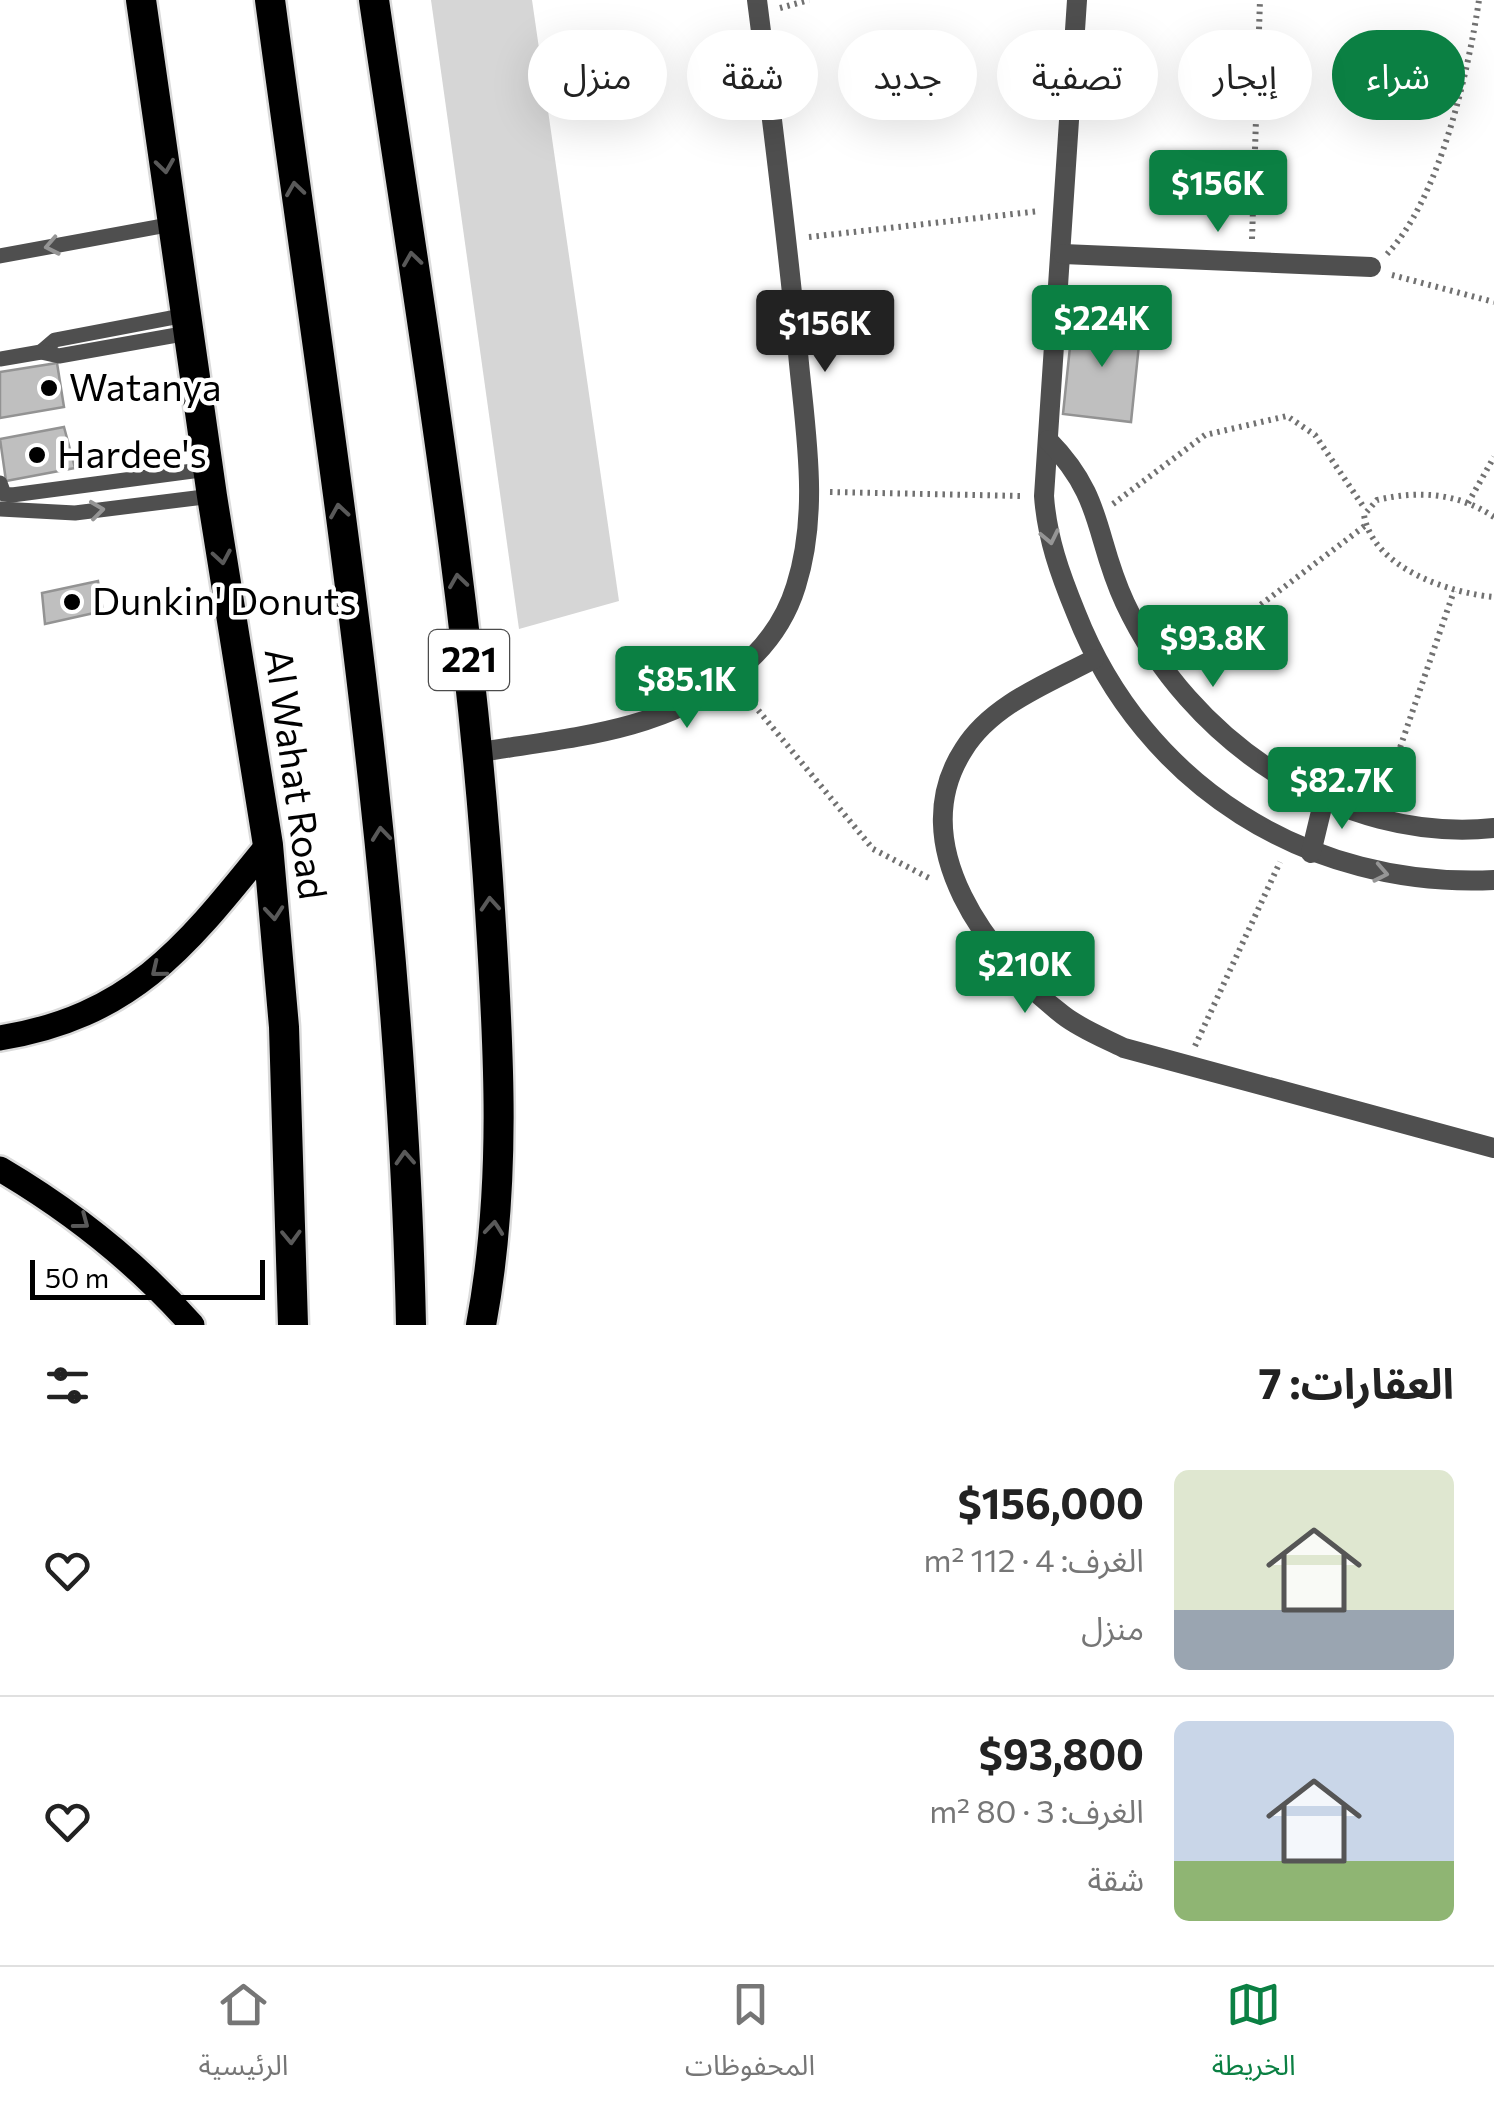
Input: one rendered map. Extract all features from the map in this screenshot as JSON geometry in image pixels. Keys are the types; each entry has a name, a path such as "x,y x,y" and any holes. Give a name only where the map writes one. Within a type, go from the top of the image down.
{"highway":[{"name":"Al Wahat Road","path":"141,0 210,482 268,845 284,1027 293,1325"},
{"path":"270,0 382,842 399,1038 411,1325"},
{"name":"221","path":"374,0 480,752 499,1054 499,1171 481,1325"}],"main road":[{"path":"0,1038 33,1032 96,1010 153,975 202,929 268,845"},
{"path":"0,1169 111,1245 192,1325"}],"street":[{"path":"480,752 645,721 730,677 762,648 782,618 796,585 811,491 788,239 757,0"},
{"path":"1078,0 1044,496 1055,560 1094,658 1126,709 1164,755 1208,794 1289,843 1311,853 1407,878 1494,880"},
{"path":"1063,254 1372,267"},
{"path":"1048,440 1086,487 1124,602 1168,675 1226,739 1273,773 1324,799 1376,817 1431,826 1494,828"},
{"path":"1094,658 1008,706 964,749 943,807 944,839 962,891 979,926 1018,977 1067,1018 1124,1048 1494,1148"},
{"path":"1311,853 1324,799"}],"lane":[{"path":"0,256 173,224"},
{"path":"0,358 40,352 55,340 187,324"},
{"path":"0,483 4,494 12,496 210,482"},
{"path":"0,508 75,513 210,482"}],"path":[{"path":"1251,262 1260,0"},
{"path":"1480,0 1452,126 1412,218 1390,252 1372,267 1418,285 1494,302"},
{"path":"788,239 1066,208"},
{"path":"1098,516 1205,435 1287,416 1314,435 1366,510 1366,524 1402,564 1454,590 1494,597"},
{"path":"1468,503 1494,457"},
{"path":"811,491 1044,496"},
{"path":"1366,510 1378,500 1414,494 1468,503 1494,517"},
{"path":"1168,675 1366,524"},
{"path":"1376,817 1454,590"},
{"path":"730,677 873,849 909,870 962,891"},
{"path":"1186,1065 1289,843"}],"shaded area":[{"path":"431,0 532,0 536,30 528,30 528,120 549,120 619,601 519,629"}],"building":[{"path":"1073,318 1141,325 1131,422 1063,414"},
{"path":"57,363 64,407 0,418 0,372"},
{"name":"Hardee's","path":"64,427 75,468 6,481 0,439"},
{"name":"Dunkin' Donuts","path":"98,581 103,611 45,624 42,593"}],"place":[{"name":"Watanya","path":"49,388"},
{"name":"Hardee's","path":"37,455"},
{"name":"Dunkin' Donuts","path":"72,602"}]}
